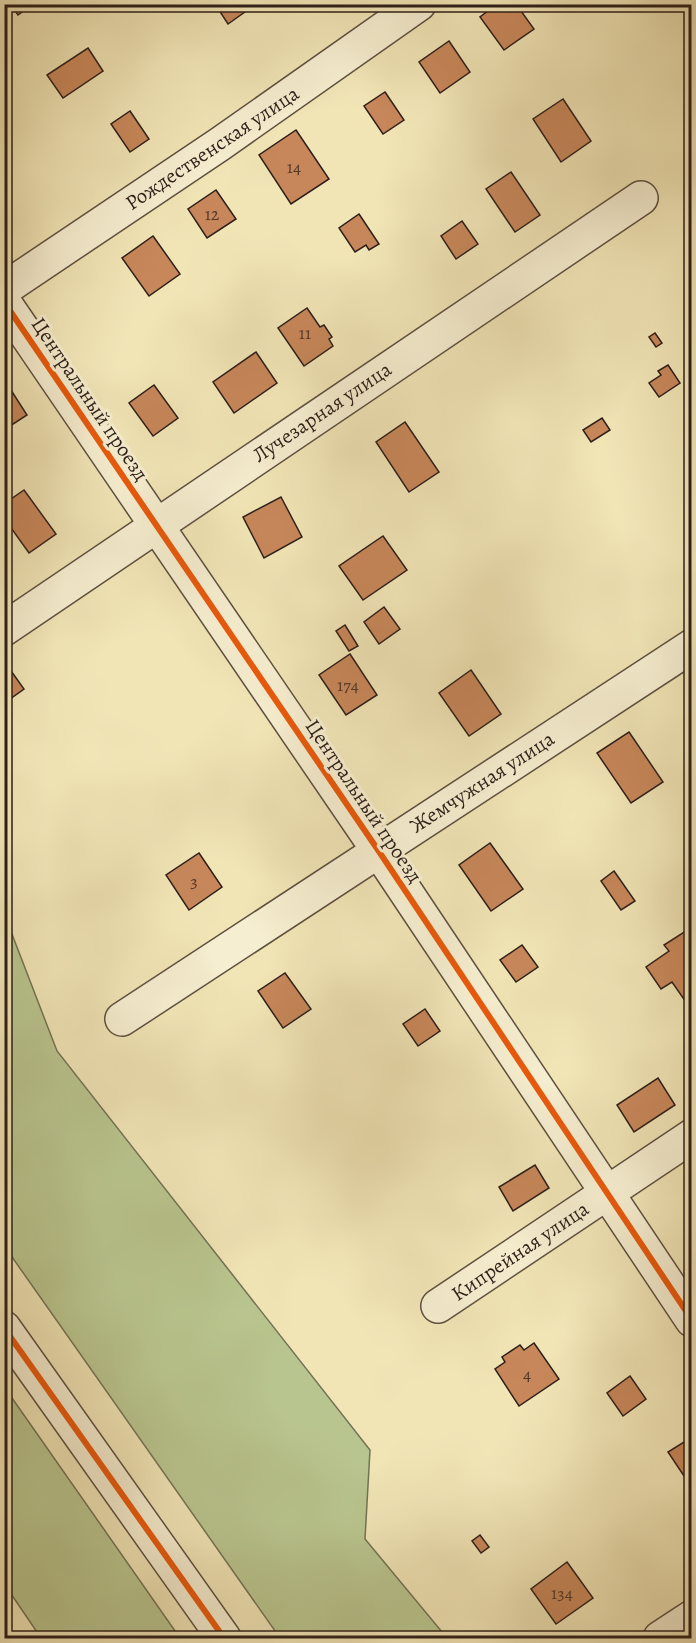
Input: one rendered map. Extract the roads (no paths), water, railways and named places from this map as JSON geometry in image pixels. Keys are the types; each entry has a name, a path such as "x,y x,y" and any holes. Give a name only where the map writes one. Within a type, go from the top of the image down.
{"street":[{"name":"Рождественская улица","path":"4,289 220,144 419,4"},
{"name":"Лучезарная улица","path":"4,629 154,525 641,198"},
{"name":"Центральный проезд","path":"4,302 154,525 378,850 692,1320"},
{"name":"Жемчужная улица","path":"122,1018 692,646"},
{"name":"Кипрейная улица","path":"438,1306 692,1136"},
{"path":"4,1328 224,1638"},
{"path":"660,1638 692,1617"}]}
